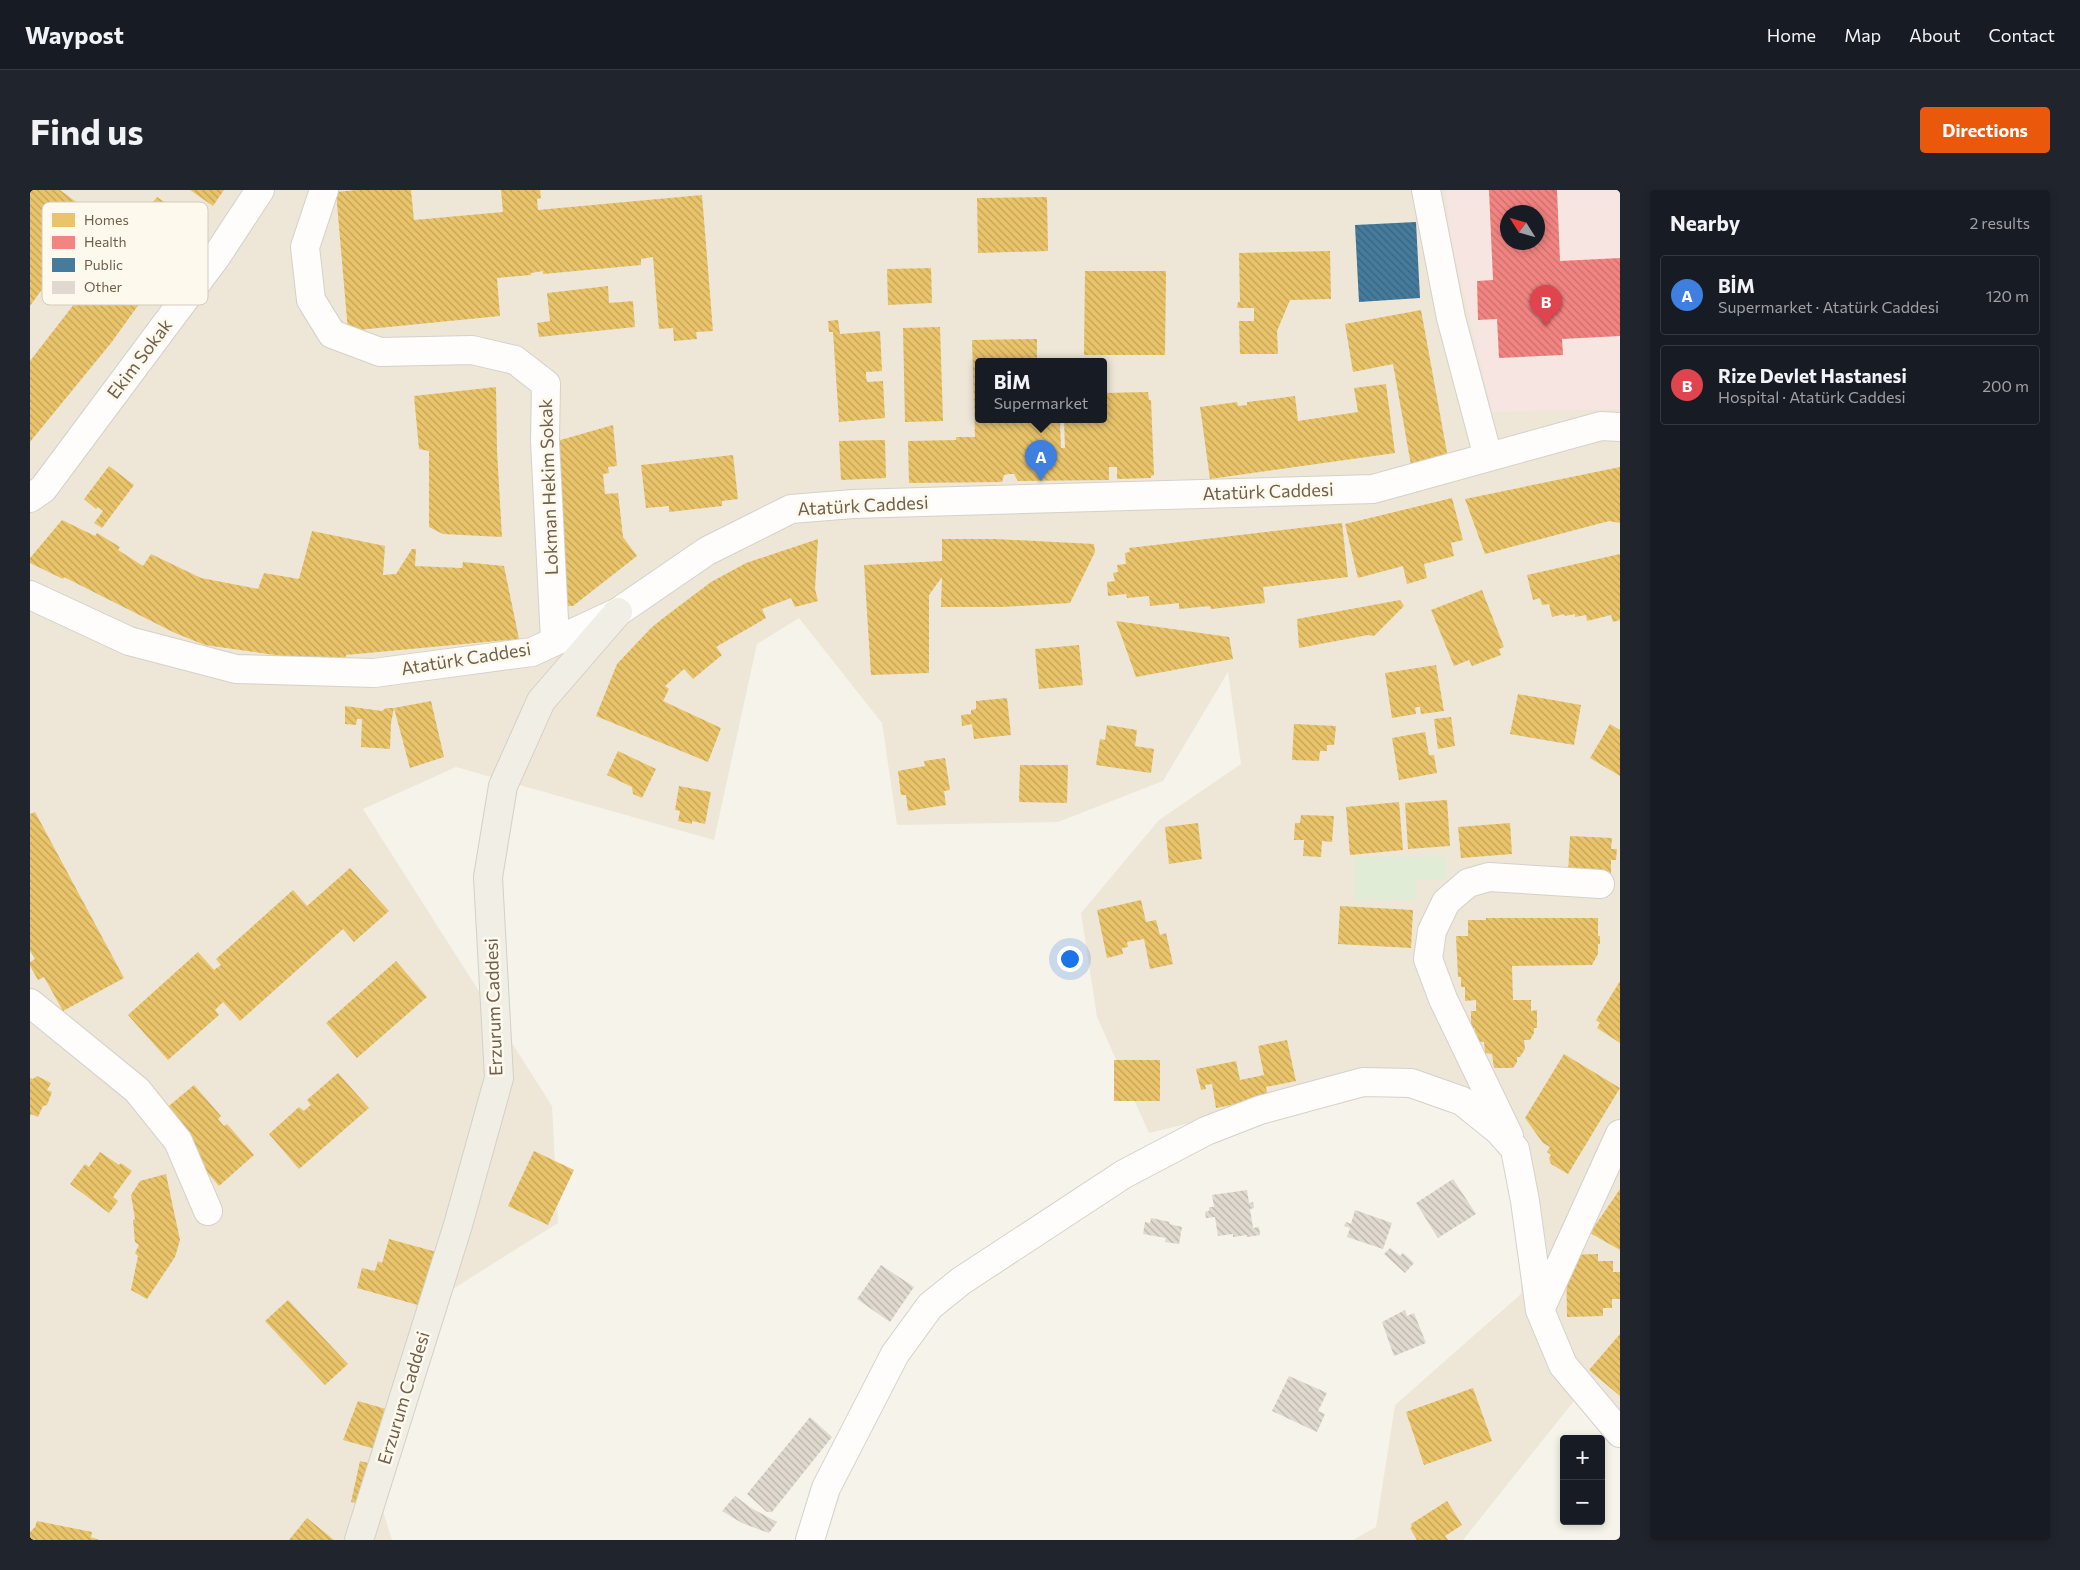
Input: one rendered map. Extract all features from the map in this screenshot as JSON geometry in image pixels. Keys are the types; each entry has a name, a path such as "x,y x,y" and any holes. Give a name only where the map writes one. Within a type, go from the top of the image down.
{"main road":[{"name":"Erzurum Caddesi","path":"359,1540 458,1225 499,1078 488,877 502,786 540,701 618,612"}],"street":[{"name":"Ekim Sokak","path":"208,268 260,190"},
{"name":"Lokman Hekim Sokak","path":"324,190 306,247 311,300 332,334 380,352 472,350 515,360 546,384 545,441 555,640"},
{"path":"1426,190 1451,318 1488,457"},
{"name":"Ekim Sokak","path":"30,498 43,489 180,305"},
{"name":"Atatürk Caddesi","path":"30,594 129,641 236,668 374,673 532,652 618,612 706,551 791,509 853,504 1373,489 1601,426 1620,427"},
{"path":"1600,884 1490,877 1468,883 1446,902 1432,931 1428,959 1443,999 1514,1149 1525,1201 1540,1310 1563,1365 1620,1433"},
{"path":"30,1003 137,1090 178,1141 208,1211"},
{"path":"810,1540 826,1488 895,1354 930,1306 961,1281 1124,1174 1206,1131 1260,1110 1363,1082 1410,1082 1462,1101 1498,1130 1514,1149"},
{"path":"1540,1310 1620,1134"}],"shaded area":[{"path":"30,190 1620,190 1620,1444 1574,1401 1463,1540 1353,1540 1376,1527 1395,1405 1521,1294 1524,1147 1387,1075 1149,1133 1097,1017 1081,913 1159,820 1241,764 1228,672 1163,781 1058,822 897,825 882,723 799,618 757,644 714,840 456,767 363,809 552,1106 558,1223 448,1292 381,1505 392,1540 30,1540"},
{"path":"1446,190 1620,190 1620,409 1492,412 1451,238"}],"green space":[{"path":"1446,856 1446,880 1416,880 1416,900 1354,900 1354,857"}],"building: Homes":[{"path":"30,190 60,190 76,202 42,202 42,289 30,306"},
{"path":"190,190 224,190 213,206"},
{"path":"411,190 414,220 503,212 501,190 540,190 541,198 537,199 538,210 702,195 713,331 696,332 697,339 674,341 673,328 659,329 653,257 641,259 641,265 543,274 543,271 531,273 531,275 497,278 500,316 348,331 336,192"},
{"path":"157,197 164,202 153,202"},
{"path":"1047,197 1048,251 978,253 977,198"},
{"path":"1330,251 1331,299 1290,300 1277,331 1278,354 1240,354 1239,321 1254,321 1254,308 1237,308 1238,302 1240,302 1239,253"},
{"path":"931,268 932,303 888,305 887,269"},
{"path":"1085,271 1166,271 1165,355 1084,355"},
{"path":"608,286 609,303 633,301 635,327 539,337 537,323 550,321 547,293"},
{"path":"73,305 138,305 111,343 30,442 30,361"},
{"path":"1421,310 1448,458 1411,465 1393,364 1353,372 1345,324"},
{"path":"838,320 840,334 880,331 882,371 866,372 866,376 867,382 883,381 885,418 839,422 833,332 829,332 828,321"},
{"path":"940,327 943,421 905,422 903,328"},
{"path":"1037,339 1037,358 975,358 975,423 1060,423 1061,448 1065,448 1064,423 1107,423 1107,393 1148,392 1149,400 1151,400 1154,475 1151,478 1117,479 1117,467 1109,467 1109,480 1018,481 1014,474 1009,474 1004,475 1002,482 909,483 908,441 956,440 956,437 975,437 972,340"},
{"path":"1386,384 1395,453 1210,479 1200,407 1237,402 1238,406 1247,405 1247,402 1295,396 1298,421 1358,412 1354,388"},
{"path":"496,387 497,451 502,537 443,534 429,527 429,451 419,449 414,396"},
{"path":"613,425 617,466 608,467 609,473 603,474 605,494 618,493 623,537 637,556 573,606 568,606 550,443"},
{"path":"885,440 886,478 841,480 839,441"},
{"path":"733,455 738,499 722,501 722,506 669,512 669,506 646,508 641,465"},
{"path":"109,466 134,485 102,528 94,523 103,511 98,507 96,509 84,499"},
{"path":"1620,467 1620,523 1609,521 1485,554 1465,499"},
{"path":"1452,498 1463,540 1451,543 1454,556 1424,564 1427,578 1407,584 1403,566 1358,578 1345,524"},
{"path":"62,520 95,536 97,533 120,547 118,550 143,566 151,554 201,578 258,589 264,573 299,579 312,531 385,546 383,575 396,574 412,549 416,549 415,566 462,568 463,562 504,566 519,639 346,655 346,660 282,656 205,645 175,633 64,577 63,579 30,563 30,558"},
{"path":"1342,523 1348,577 1263,587 1265,603 1211,609 1210,606 1179,609 1179,603 1150,606 1149,596 1127,598 1126,594 1108,596 1107,582 1115,581 1113,573 1118,572 1117,565 1126,564 1125,553 1130,552 1129,548"},
{"path":"818,539 815,589 818,601 795,607 791,598 762,609 766,618 716,647 722,655 693,679 684,669 665,686 669,689 663,701 721,728 708,762 596,716 617,664 662,619 711,582 746,563"},
{"path":"942,539 995,539 1094,544 1095,552 1070,603 1002,607 941,607 942,577 929,595 929,673 871,675 864,565 942,561"},
{"path":"1620,554 1620,620 1613,622 1611,615 1587,621 1586,615 1575,617 1575,614 1565,616 1564,614 1552,617 1549,604 1542,605 1540,598 1533,600 1527,575"},
{"path":"1482,590 1504,647 1499,649 1501,655 1472,666 1469,660 1454,666 1431,610"},
{"path":"1400,600 1404,606 1374,636 1368,635 1299,648 1297,619"},
{"path":"1116,621 1229,637 1233,659 1136,677"},
{"path":"1079,645 1083,685 1039,689 1035,649"},
{"path":"1436,665 1444,711 1421,714 1420,707 1417,707 1415,708 1416,714 1392,718 1385,673"},
{"path":"1518,694 1581,705 1574,745 1510,734"},
{"path":"1007,698 1011,735 974,739 972,724 962,726 961,715 971,714 971,710 976,709 976,701"},
{"path":"431,701 444,757 410,768 394,708"},
{"path":"345,706 382,711 386,708 394,708 391,723 390,749 361,747 362,719 357,719 356,725 345,724"},
{"path":"1451,717 1455,746 1438,749 1434,719"},
{"path":"1294,724 1336,726 1334,745 1327,745 1327,751 1320,751 1319,761 1292,760"},
{"path":"1610,724 1620,730 1620,776 1590,758"},
{"path":"1107,725 1137,730 1135,746 1154,749 1151,773 1096,765 1100,739 1105,740"},
{"path":"1425,732 1429,755 1434,755 1437,773 1399,780 1392,738"},
{"path":"618,751 656,769 642,798 633,794 632,787 607,775"},
{"path":"945,758 950,790 944,791 946,805 908,811 906,795 901,795 898,771 925,766 924,761"},
{"path":"1020,765 1068,765 1067,803 1019,802"},
{"path":"679,786 711,792 705,824 692,821 692,824 678,821 680,811 675,810"},
{"path":"1447,800 1450,846 1408,849 1405,803"},
{"path":"1399,802 1403,850 1350,855 1346,807"},
{"path":"35,812 124,978 63,1011 44,977 38,980 30,966 30,962 35,959 30,951 30,814"},
{"path":"1301,815 1334,816 1332,842 1322,841 1321,857 1303,856 1304,840 1294,840 1295,823 1300,823"},
{"path":"1198,823 1202,859 1169,864 1165,827"},
{"path":"1510,823 1512,854 1461,858 1458,827"},
{"path":"1570,836 1612,838 1611,849 1617,849 1616,860 1611,860 1611,877 1568,875"},
{"path":"350,868 389,911 354,942 343,929 240,1021 223,1002 215,1010 219,1015 168,1060 128,1015 198,952 214,970 221,965 216,959 293,890 307,906"},
{"path":"1141,900 1146,922 1156,920 1160,935 1166,933 1173,964 1150,969 1144,939 1127,942 1128,947 1122,948 1123,954 1107,958 1097,910"},
{"path":"1340,906 1413,910 1411,948 1338,944"},
{"path":"1486,918 1598,918 1600,944 1598,944 1598,954 1592,965 1512,966 1513,1000 1531,1000 1531,1011 1537,1010 1537,1028 1534,1028 1534,1033 1530,1040 1524,1040 1525,1049 1520,1057 1517,1057 1517,1062 1513,1068 1494,1068 1492,1054 1485,1053 1484,1042 1475,1041 1475,1028 1471,1029 1471,1011 1476,1011 1476,1000 1465,1001 1465,987 1461,987 1461,977 1458,977 1456,936 1468,936 1468,920 1486,920"},
{"path":"396,961 427,997 357,1058 326,1023"},
{"path":"1620,981 1620,1043 1597,1028 1600,1023 1596,1020"},
{"path":"1287,1040 1296,1081 1266,1087 1268,1098 1216,1108 1212,1084 1205,1085 1206,1089 1201,1090 1196,1069 1236,1061 1240,1080 1264,1075 1258,1046"},
{"path":"1564,1054 1620,1088 1568,1174 1551,1164 1549,1158 1551,1155 1547,1152 1550,1147 1543,1143 1525,1118"},
{"path":"1114,1060 1160,1060 1160,1101 1114,1101"},
{"path":"338,1073 369,1108 299,1169 269,1134 299,1107 304,1111 311,1105 307,1100"},
{"path":"37,1076 51,1083 47,1090 52,1092 47,1105 43,1106 38,1117 31,1114 30,1117 30,1078 33,1079"},
{"path":"194,1085 221,1116 218,1119 224,1126 227,1124 254,1155 219,1186 158,1115"},
{"path":"534,1151 574,1170 548,1225 508,1206"},
{"path":"100,1152 132,1171 113,1197 118,1201 109,1213 70,1184 85,1164 89,1167"},
{"path":"166,1174 180,1240 175,1257 147,1299 131,1290 138,1256 135,1253 139,1245 135,1242 133,1220 135,1219 131,1195 140,1181"},
{"path":"1620,1189 1620,1250 1590,1233"},
{"path":"389,1239 440,1253 425,1307 357,1288 362,1268 375,1271 378,1261 382,1263"},
{"path":"1598,1254 1598,1261 1613,1261 1613,1272 1620,1272 1620,1299 1612,1299 1612,1308 1603,1308 1603,1316 1567,1317 1566,1255"},
{"path":"288,1300 348,1364 325,1385 265,1321"},
{"path":"1620,1334 1620,1396 1589,1370"},
{"path":"1473,1388 1492,1441 1424,1465 1406,1412"},
{"path":"358,1401 393,1411 382,1451 343,1440"},
{"path":"360,1461 377,1465 368,1505 351,1502"},
{"path":"1447,1501 1462,1525 1445,1536 1448,1540 1417,1540 1410,1528 1412,1527 1411,1524"},
{"path":"307,1518 334,1540 289,1540"},
{"path":"37,1521 92,1532 91,1537 99,1540 30,1540 30,1532 35,1527"}],"building: Health":[{"path":"1489,190 1557,190 1560,261 1620,258 1620,336 1562,339 1563,355 1499,358 1497,319 1478,320 1477,281 1493,280"}],"building: Public":[{"path":"1416,222 1420,298 1359,302 1355,225"}],"building: Other":[{"path":"1453,1179 1476,1214 1438,1238 1416,1203"},
{"path":"1247,1190 1249,1203 1253,1202 1254,1208 1250,1209 1253,1228 1259,1227 1260,1235 1247,1237 1247,1235 1233,1237 1233,1234 1218,1236 1215,1217 1206,1218 1205,1212 1209,1211 1209,1207 1214,1207 1212,1195"},
{"path":"1355,1210 1392,1223 1383,1249 1347,1237 1350,1228 1344,1226 1346,1222 1351,1224"},
{"path":"1151,1218 1182,1227 1179,1244 1165,1242 1166,1238 1143,1234 1145,1222 1150,1223"},
{"path":"1390,1248 1400,1256 1403,1253 1414,1263 1405,1273 1384,1254"},
{"path":"881,1265 914,1287 890,1322 857,1299"},
{"path":"1405,1310 1407,1316 1414,1313 1426,1343 1394,1356 1382,1322"},
{"path":"1289,1376 1327,1393 1318,1411 1325,1414 1317,1432 1272,1411"},
{"path":"810,1417 832,1437 772,1512 767,1512 747,1494"},
{"path":"735,1496 751,1508 777,1522 769,1533 742,1523 722,1511"}],"place":[{"name":"Rize Devlet Hastanesi","path":"1546,326"},
{"name":"BİM","path":"1041,481"}]}
